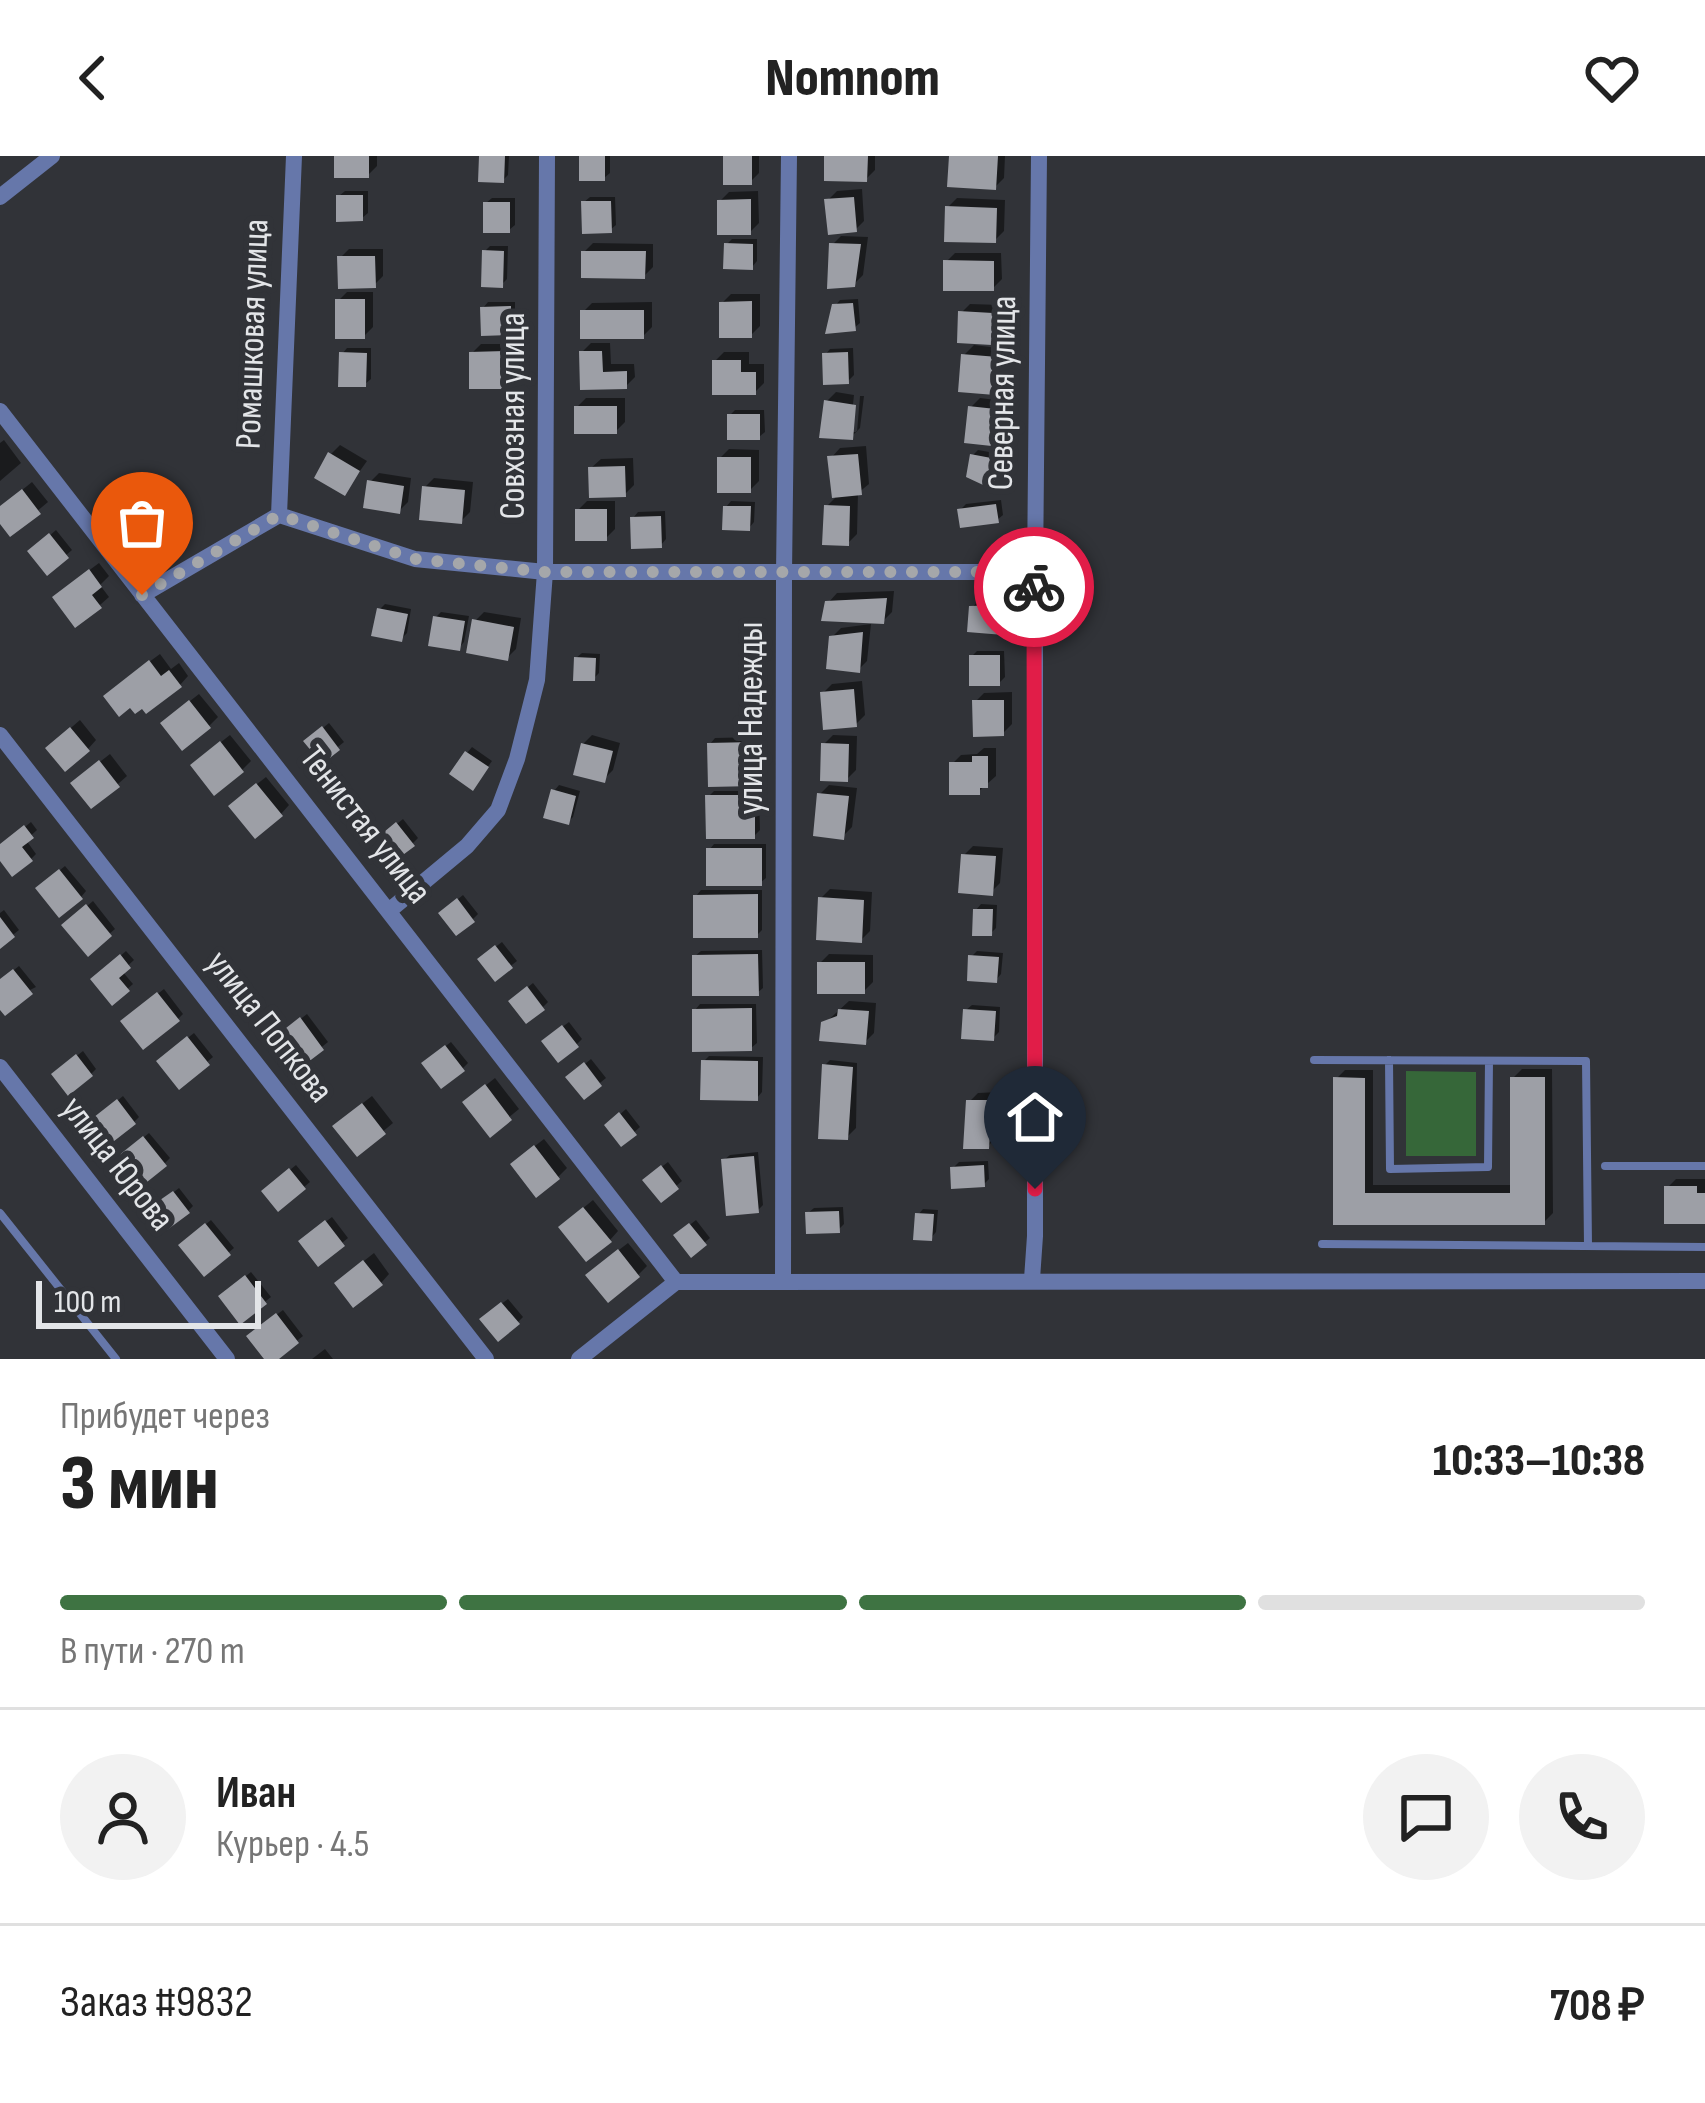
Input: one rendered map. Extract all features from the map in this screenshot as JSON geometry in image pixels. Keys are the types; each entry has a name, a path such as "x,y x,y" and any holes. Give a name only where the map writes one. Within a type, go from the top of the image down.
{"street":[{"path":"0,197 52,156"},
{"name":"Ромашковая улица","path":"279,515 294,156"},
{"name":"Совхозная улица","path":"390,910 467,846 498,810 537,680 545,572 547,156"},
{"name":"улица Надежды","path":"783,1281 789,156"},
{"name":"Северная улица","path":"1032,1279 1039,156"},
{"name":"Тенистая улица","path":"0,411 676,1282"},
{"path":"142,595 279,515 415,559 545,572 1034,572"},
{"name":"улица Попкова","path":"0,735 486,1359"},
{"name":"улица Юрова","path":"0,1067 226,1359"},
{"path":"579,1359 676,1282 1705,1281"}],"lane":[{"path":"1313,1060 1586,1061 1588,1246"},
{"path":"1389,1060 1390,1169 1488,1167 1489,1061"},
{"path":"1605,1166 1705,1166"},
{"path":"0,1213 116,1359"},
{"path":"1322,1244 1705,1247"}],"green space":[{"path":"1406,1071 1476,1072 1476,1156 1406,1156"}],"building":[{"path":"334,156 369,156 369,178 334,178"},
{"path":"479,156 505,156 504,183 478,182"},
{"path":"579,156 605,156 605,181 579,181"},
{"path":"723,156 752,156 752,185 723,185"},
{"path":"824,156 868,156 867,182 824,181"},
{"path":"949,156 998,156 996,190 947,187"},
{"path":"336,195 363,195 363,221 336,222"},
{"path":"854,197 857,232 828,235 824,199"},
{"path":"751,199 751,235 717,235 717,200"},
{"path":"581,201 611,201 612,233 582,234"},
{"path":"483,202 510,202 510,233 483,233"},
{"path":"945,206 997,208 996,243 944,242"},
{"path":"724,243 753,244 753,270 723,269"},
{"path":"829,243 861,244 855,287 827,289"},
{"path":"482,250 504,251 503,288 481,287"},
{"path":"581,251 646,251 645,279 581,278"},
{"path":"337,256 375,256 376,288 338,289"},
{"path":"943,260 994,261 994,291 943,291"},
{"path":"335,299 365,299 365,339 335,339"},
{"path":"752,301 752,338 719,338 719,302"},
{"path":"853,303 856,331 825,334 832,304"},
{"path":"511,306 511,335 481,336 480,307"},
{"path":"580,310 644,310 644,339 580,339"},
{"path":"958,311 993,313 992,345 957,343"},
{"path":"505,351 505,389 469,389 469,352"},
{"path":"579,351 602,351 603,372 627,371 627,389 580,390"},
{"path":"339,352 367,353 366,387 338,387"},
{"path":"848,352 849,384 823,385 822,353"},
{"path":"961,354 998,357 995,395 958,392"},
{"path":"712,360 741,360 741,372 756,372 756,395 712,395"},
{"path":"824,400 856,405 853,440 819,438"},
{"path":"574,406 617,406 617,434 574,434"},
{"path":"968,406 1005,410 1001,447 964,443"},
{"path":"727,414 760,414 760,440 727,440"},
{"path":"328,452 360,471 345,496 314,478"},
{"path":"858,454 862,495 832,498 827,456"},
{"path":"970,454 1002,460 996,491 966,477"},
{"path":"717,457 751,457 751,493 717,493"},
{"path":"625,466 626,497 589,498 588,467"},
{"path":"367,480 404,486 400,514 363,508"},
{"path":"422,486 465,490 462,524 419,520"},
{"path":"22,489 41,514 10,537 0,524 0,506"},
{"path":"996,504 999,523 960,528 957,509"},
{"path":"824,505 850,506 849,546 822,545"},
{"path":"723,506 751,506 750,531 722,530"},
{"path":"575,509 607,509 607,541 575,541"},
{"path":"661,516 662,548 631,549 630,517"},
{"path":"49,533 69,558 47,576 27,551"},
{"path":"89,569 102,587 92,595 102,608 75,628 52,597"},
{"path":"887,598 884,624 821,621 825,601"},
{"path":"1002,605 1004,635 967,632 969,606"},
{"path":"377,608 408,614 402,642 371,636"},
{"path":"433,616 465,621 460,651 428,646"},
{"path":"472,619 514,627 508,661 466,653"},
{"path":"863,632 860,673 826,669 829,636"},
{"path":"969,655 1000,655 1000,686 969,686"},
{"path":"574,657 596,658 595,681 573,681"},
{"path":"149,660 161,676 169,670 182,687 146,714 142,709 135,714 130,708 119,717 103,696"},
{"path":"854,689 857,727 823,730 820,692"},
{"path":"189,700 211,728 182,751 160,723"},
{"path":"972,700 1004,700 1004,736 973,737"},
{"path":"322,726 340,750 322,764 303,741"},
{"path":"70,727 90,751 65,772 45,748"},
{"path":"220,741 244,772 214,796 190,765"},
{"path":"754,742 755,786 708,787 707,743"},
{"path":"581,743 613,751 605,783 573,775"},
{"path":"821,743 849,744 848,782 820,781"},
{"path":"465,751 489,767 473,791 449,774"},
{"path":"972,756 988,756 988,788 980,788 980,795 949,795 949,762 972,762"},
{"path":"99,760 120,787 91,809 70,783"},
{"path":"256,783 283,816 255,839 228,806"},
{"path":"551,789 576,796 569,825 543,818"},
{"path":"817,793 849,796 844,840 813,836"},
{"path":"705,795 755,795 755,839 706,839"},
{"path":"396,822 415,846 396,860 378,837"},
{"path":"24,825 34,838 22,847 33,861 12,877 0,861 0,844"},
{"path":"706,848 762,848 762,886 706,886"},
{"path":"961,854 996,856 993,896 958,893"},
{"path":"59,869 83,899 59,918 35,888"},
{"path":"758,894 758,938 693,938 693,895"},
{"path":"818,897 864,900 862,943 816,940"},
{"path":"457,898 475,922 456,936 438,913"},
{"path":"86,904 112,936 88,957 61,925"},
{"path":"973,909 993,909 992,936 972,936"},
{"path":"0,917 15,937 0,949"},
{"path":"495,945 513,968 495,982 477,959"},
{"path":"120,954 131,968 119,978 130,991 112,1006 90,979"},
{"path":"758,954 759,996 692,996 692,955"},
{"path":"968,955 999,957 997,983 967,981"},
{"path":"817,962 865,962 865,994 817,994"},
{"path":"13,969 33,994 5,1016 0,1010 0,979"},
{"path":"527,986 545,1010 526,1024 508,1001"},
{"path":"157,992 180,1021 143,1050 120,1021"},
{"path":"752,1008 752,1051 692,1052 692,1009"},
{"path":"838,1009 869,1011 866,1045 819,1041 821,1022 837,1016"},
{"path":"963,1009 996,1011 994,1041 961,1039"},
{"path":"300,1017 324,1050 291,1075 267,1043"},
{"path":"562,1025 579,1047 558,1063 541,1041"},
{"path":"187,1036 210,1065 179,1090 156,1061"},
{"path":"445,1045 465,1071 441,1089 421,1063"},
{"path":"76,1054 93,1076 68,1096 51,1074"},
{"path":"701,1060 758,1061 758,1101 700,1100"},
{"path":"584,1062 602,1086 584,1100 565,1077"},
{"path":"822,1064 853,1067 848,1140 818,1139"},
{"path":"1333,1077 1365,1078 1365,1193 1510,1193 1510,1077 1545,1077 1545,1225 1333,1225"},
{"path":"485,1084 512,1120 490,1138 462,1102"},
{"path":"117,1099 136,1124 109,1145 89,1121"},
{"path":"966,1100 992,1100 989,1149 963,1149"},
{"path":"362,1103 386,1134 357,1157 332,1126"},
{"path":"619,1112 637,1135 621,1147 604,1125"},
{"path":"143,1136 167,1166 137,1190 113,1160"},
{"path":"534,1145 560,1179 536,1198 510,1164"},
{"path":"754,1156 759,1213 726,1216 721,1159"},
{"path":"661,1165 679,1189 661,1203 642,1180"},
{"path":"984,1165 985,1187 951,1189 950,1167"},
{"path":"289,1168 306,1189 278,1212 261,1191"},
{"path":"1664,1186 1697,1186 1697,1193 1705,1193 1705,1224 1664,1224"},
{"path":"173,1191 190,1213 167,1230 150,1207"},
{"path":"583,1207 612,1242 586,1262 558,1227"},
{"path":"839,1211 840,1233 806,1234 805,1212"},
{"path":"915,1213 934,1214 932,1241 913,1240"},
{"path":"325,1220 345,1246 318,1267 298,1241"},
{"path":"205,1223 231,1255 204,1277 178,1245"},
{"path":"689,1223 707,1245 691,1258 673,1235"},
{"path":"618,1249 640,1277 608,1303 585,1275"},
{"path":"363,1260 383,1285 353,1308 334,1283"},
{"path":"245,1275 267,1304 240,1325 218,1296"},
{"path":"501,1302 520,1324 498,1342 479,1319"},
{"path":"276,1313 299,1343 279,1359 264,1359 246,1336"}],"way so far":[{"path":"142,595 279,515 415,559 545,572 1034,572 1034,587"}],"route":[{"path":"1034,587 1035,1189"}]}
